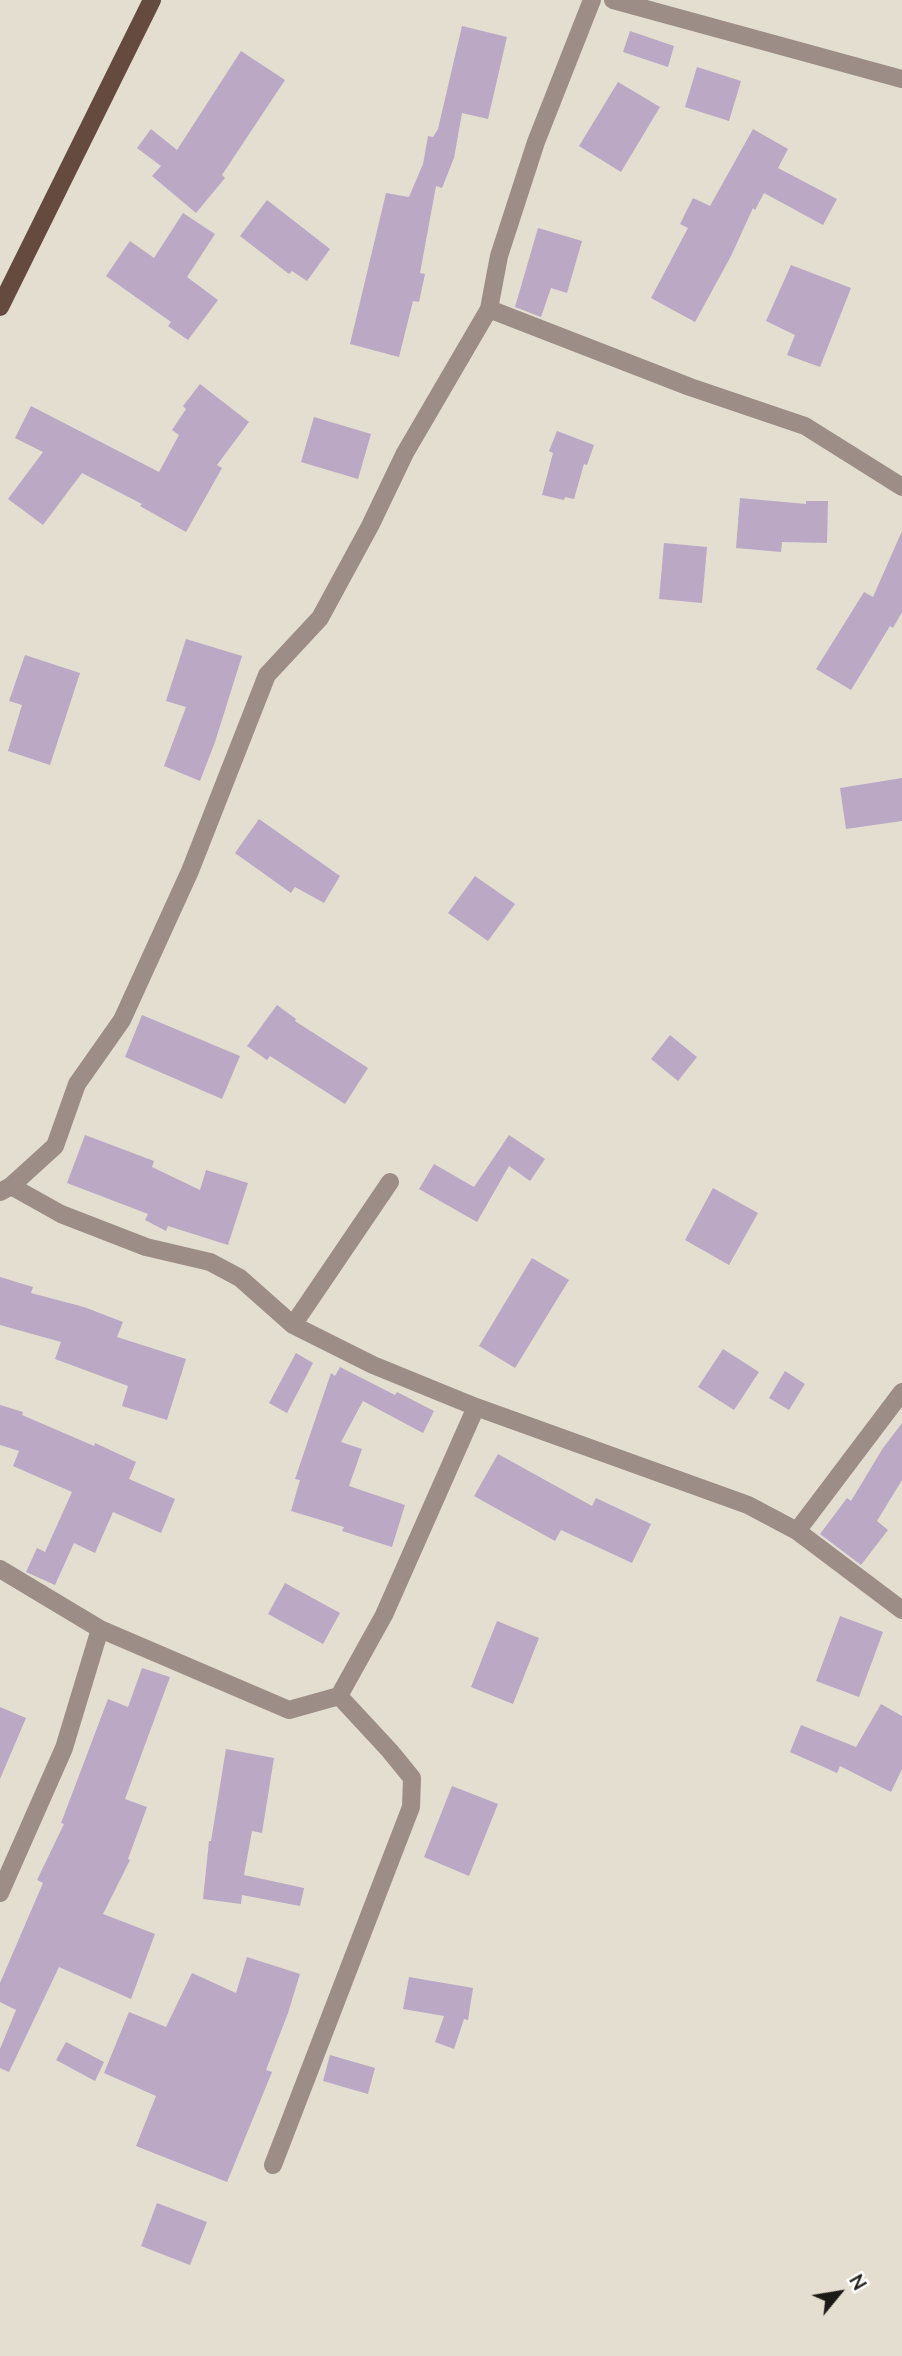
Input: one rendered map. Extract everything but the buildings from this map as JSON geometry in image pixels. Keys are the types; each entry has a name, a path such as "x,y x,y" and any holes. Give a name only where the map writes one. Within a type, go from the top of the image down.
{"main road":[{"path":"0,307 152,0"}],"street":[{"path":"592,0 536,142 499,256 489,310 405,453 370,526 320,618 267,675 190,871 122,1020 77,1084 55,1146 5,1189 146,1247 210,1262 240,1279 293,1325 373,1365 476,1407 748,1505 797,1531 902,1610"},
{"path":"612,0 902,79"},
{"path":"489,310 690,387 805,426 902,487"},
{"path":"293,1325 390,1182"},
{"path":"797,1531 902,1392"},
{"path":"0,1569 100,1629 289,1710 339,1696 384,1615 476,1407"},
{"path":"0,1893 64,1748 100,1629"},
{"path":"273,2165 411,1807 412,1778 339,1696"}]}
